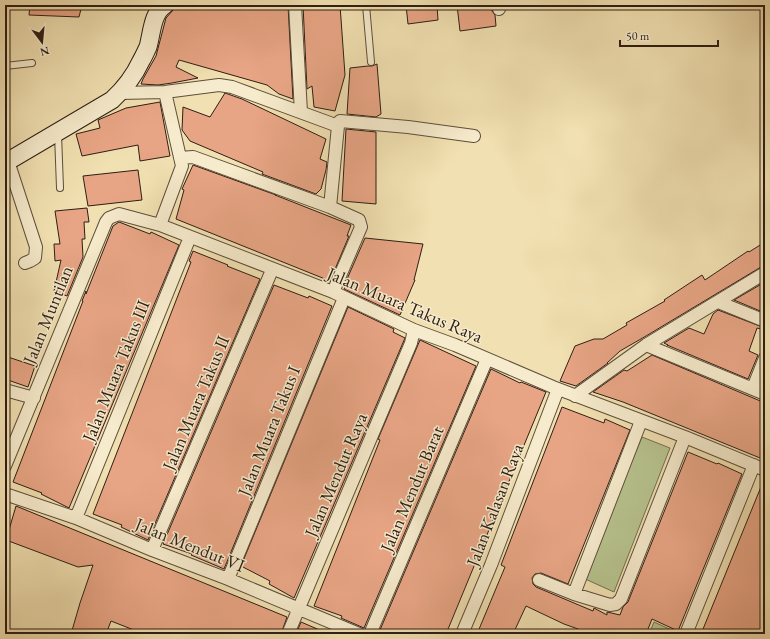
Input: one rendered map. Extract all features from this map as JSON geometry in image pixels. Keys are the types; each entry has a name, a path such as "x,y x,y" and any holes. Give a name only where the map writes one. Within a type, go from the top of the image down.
{"main road":[{"path":"7,162 112,100 120,93 134,75 141,62 147,48 157,7"}],"street":[{"path":"295,5 302,112"},
{"path":"120,93 135,94 165,92 219,85 232,87 302,112 329,124 338,126"},
{"path":"160,225 182,166 165,92"},
{"path":"330,207 338,123 340,121 408,127 474,136"},
{"path":"180,158 193,157 330,207 359,220 361,227 333,292"},
{"path":"7,162 36,247 35,258 25,262"},
{"name":"Jalan Muara Takus Raya","path":"106,222 108,218 119,214 160,225 272,270 333,292 414,330 455,345 558,389 685,437 759,468"},
{"name":"Jalan Muntilan","path":"5,466 106,222"},
{"name":"Jalan Muara Takus III","path":"76,518 190,237"},
{"name":"Jalan Muara Takus II","path":"152,550 272,270"},
{"path":"576,396 646,346 765,273"},
{"name":"Jalan Muara Takus I","path":"228,579 344,298"},
{"path":"718,302 765,321"},
{"name":"Jalan Mendut Raya","path":"288,634 411,343 414,330"},
{"path":"646,346 765,394"},
{"path":"753,388 765,358"},
{"name":"Jalan Mendut Barat","path":"370,634 487,359"},
{"name":"Jalan Kalasan Raya","path":"462,634 491,565 558,389"},
{"path":"5,390 34,398"},
{"path":"574,594 641,421"},
{"path":"539,580 574,594 610,604 616,604 621,599 685,437"},
{"path":"686,634 759,468"},
{"name":"Jalan Mendut VI","path":"5,494 76,518 152,550 228,579 359,634"}],"lane":[{"path":"366,5 371,62"},
{"path":"5,66 32,63"},
{"path":"58,132 60,188"}],"green space":[{"path":"642,437 670,448 614,592 583,578"},
{"path":"654,622 676,632 675,634 649,634"}],"building":[{"path":"30,5 82,5 79,17 29,15"},
{"path":"192,5 288,5 293,99 279,94 267,85 179,60 176,67 198,78 158,85 141,84 156,56 166,18 174,9"},
{"path":"303,5 340,5 345,75 335,111 314,107 312,86 307,89"},
{"path":"406,5 437,5 438,20 408,24"},
{"path":"457,5 491,5 492,11 495,15 496,26 460,31"},
{"path":"377,64 381,114 376,117 347,114 350,68 372,66"},
{"path":"225,93 242,99 326,139 320,159 327,162 326,170 321,189 316,194 262,174 263,172 190,141 182,130 183,107 210,117"},
{"path":"160,102 170,156 140,161 138,145 82,156 76,134 100,128 98,120 126,108"},
{"path":"346,129 376,132 376,204 342,201"},
{"path":"193,165 276,195 351,225 347,236 349,236 330,281 176,219 184,190 182,189"},
{"path":"138,170 142,200 88,206 83,176"},
{"path":"87,208 89,222 84,222 85,239 82,239 83,257 67,296 54,291 61,260 55,261 54,244 60,244 55,211"},
{"path":"119,222 150,234 151,232 179,245 69,508 41,494 42,493 13,482 86,291 86,294 113,226"},
{"path":"365,238 423,244 415,280 400,315 344,289"},
{"path":"765,242 765,266 620,351 608,363 576,386 560,381 575,346 594,339 603,339 627,325 626,323 665,301 664,300 702,275 705,280 748,251 749,252"},
{"path":"193,251 260,279 148,540 121,527 122,525 93,514 191,262 189,261"},
{"path":"765,282 765,313 734,300"},
{"path":"274,285 308,298 309,296 332,306 224,569 191,555 192,554 163,544"},
{"path":"348,307 394,329 393,332 405,338 294,598 269,584 270,581 241,566"},
{"path":"718,310 765,328 765,330 757,328 749,351 758,355 748,379 664,343 689,328 704,334 713,314"},
{"path":"420,340 476,366 364,628 341,618 342,616 314,606 380,440 378,439"},
{"path":"652,355 765,403 765,460 623,402 593,392 624,370 627,371"},
{"path":"5,356 35,366 28,387 5,379"},
{"path":"491,369 520,383 521,382 546,392 446,634 388,634 380,630"},
{"path":"562,407 604,423 605,419 630,430 568,584 541,573 535,574 532,578 533,584 536,587 593,611 594,608 607,615 607,612 620,615 623,607 628,602 688,452 742,474 678,631 652,619 646,634 592,634 564,624 526,606 513,634 477,634 505,567 501,565"},
{"path":"765,477 765,629 763,634 701,634"},
{"path":"16,506 287,617 281,634 144,634 111,621 106,634 71,634 93,565 78,567 6,540"},
{"path":"301,622 329,634 296,634"}]}
